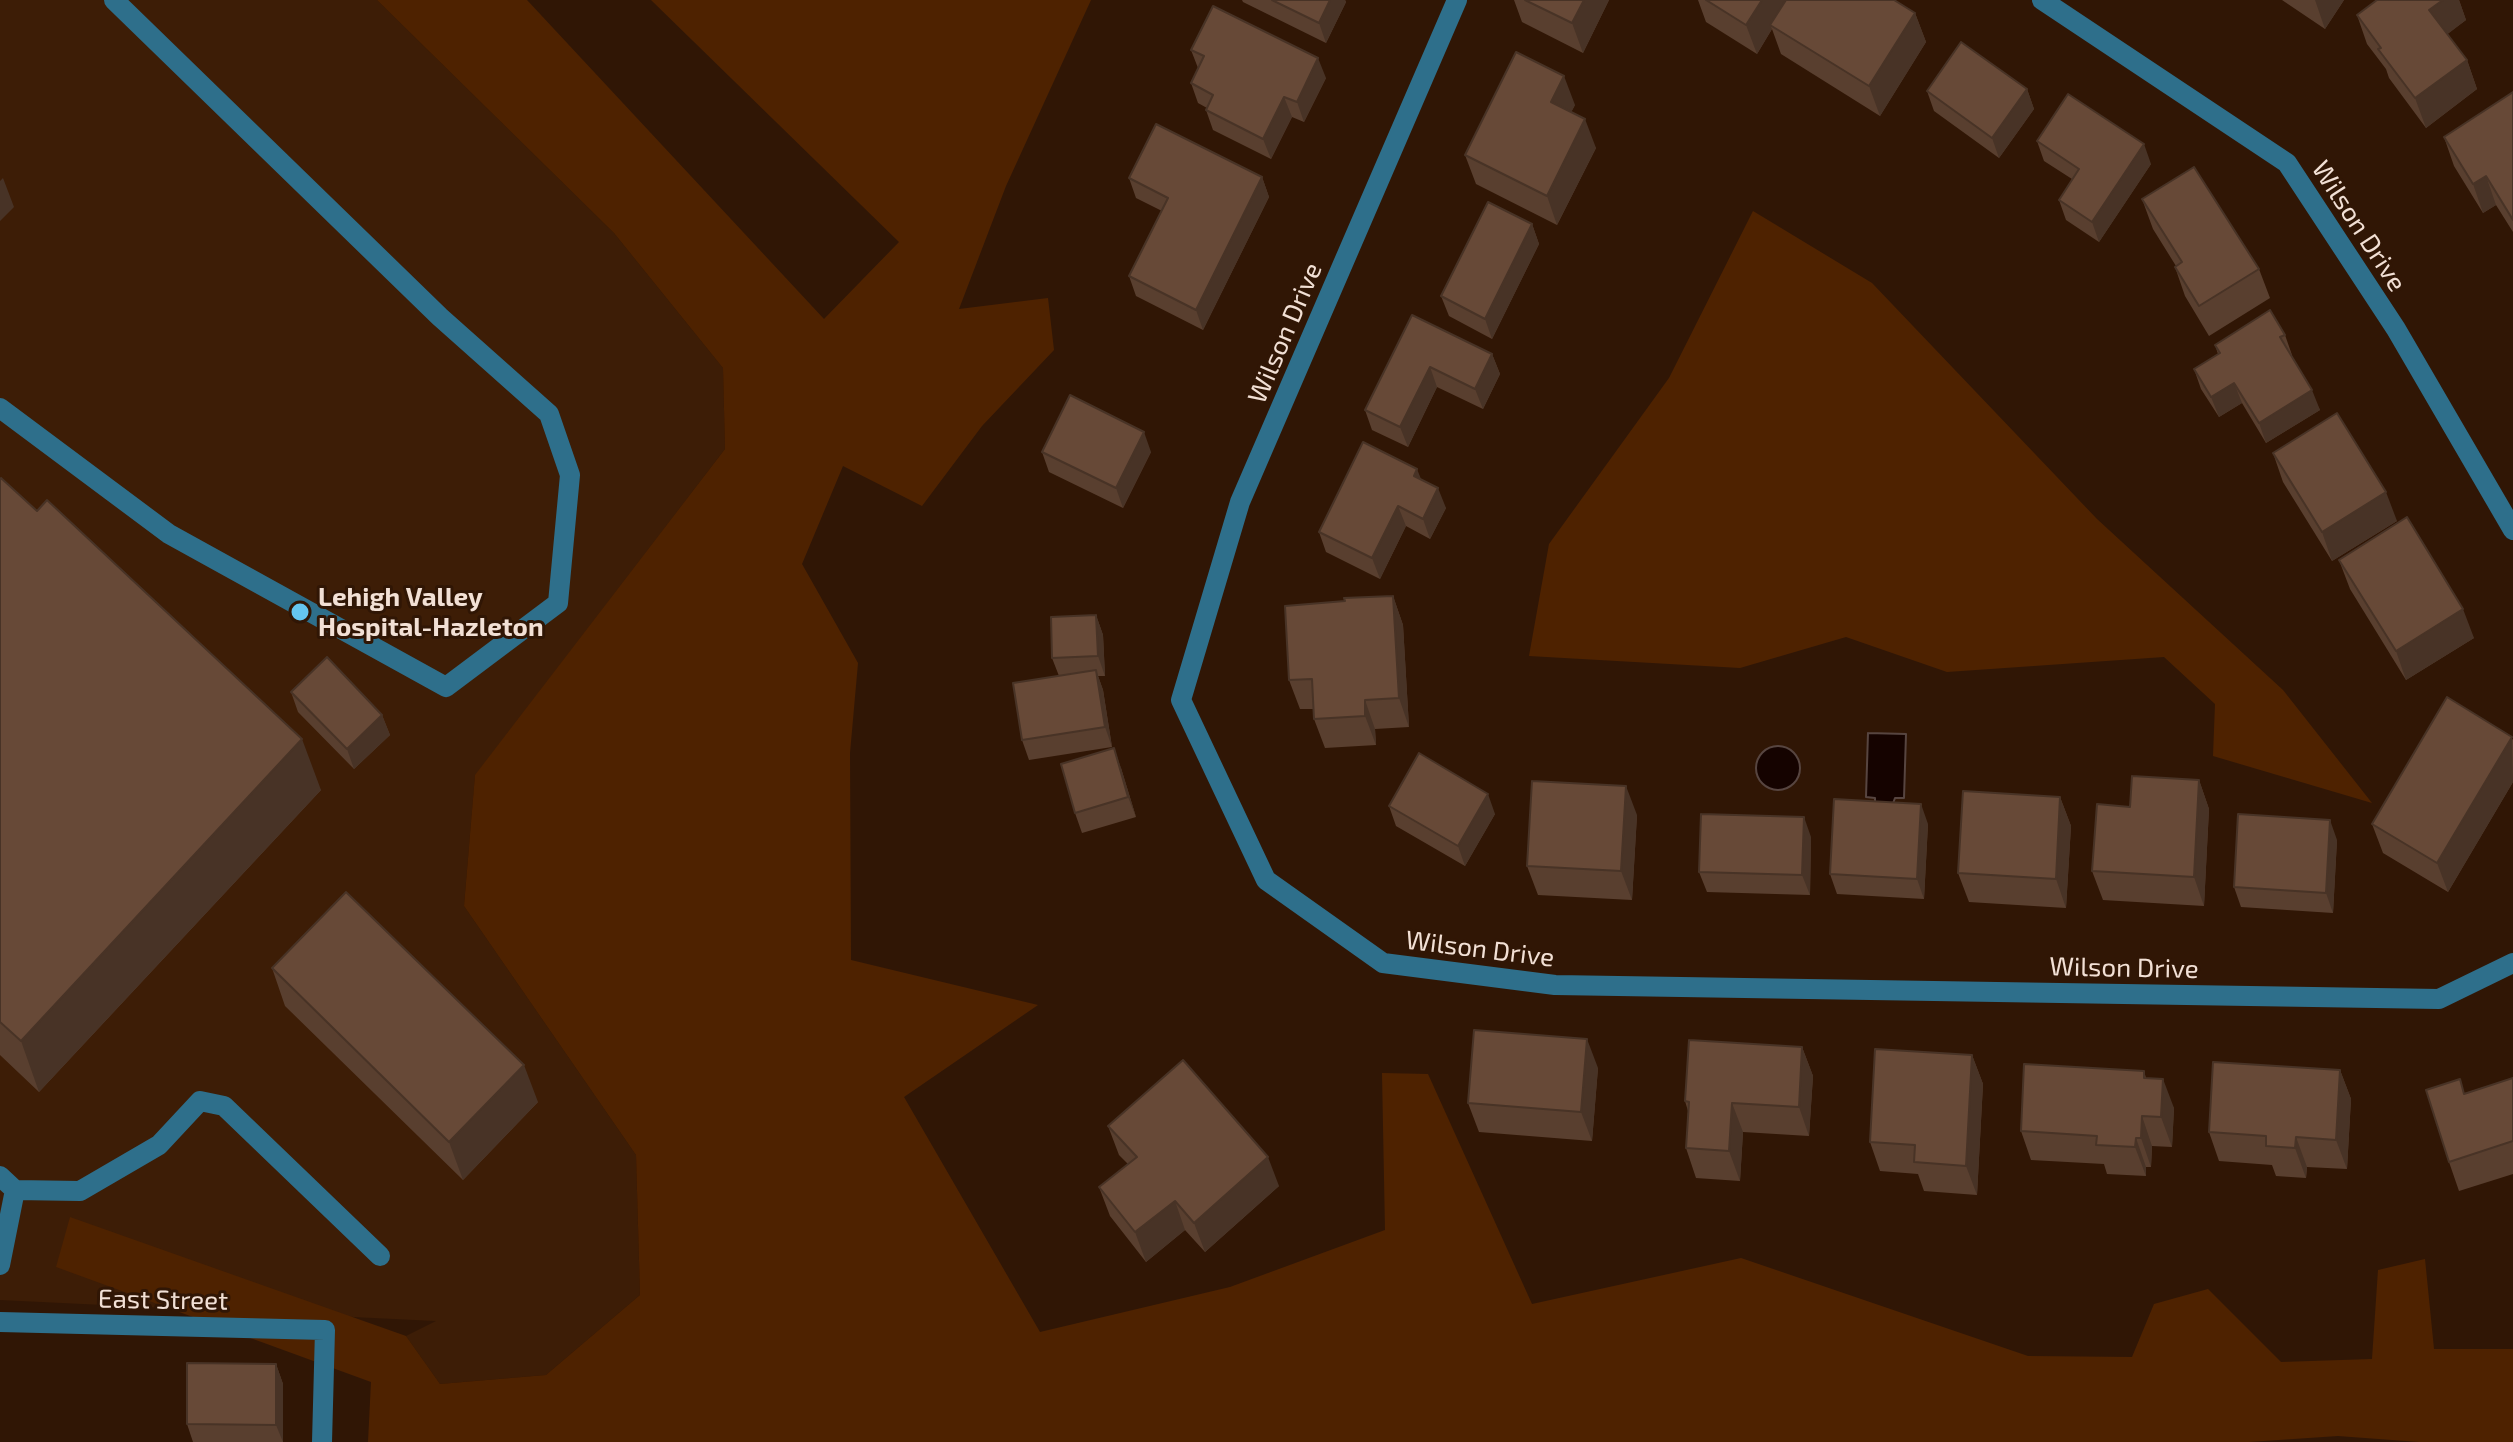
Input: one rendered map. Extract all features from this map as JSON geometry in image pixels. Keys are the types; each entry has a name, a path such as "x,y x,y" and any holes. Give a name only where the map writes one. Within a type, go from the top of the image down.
{"street":[{"path":"0,408 169,534 446,687 558,603 570,475 549,414 440,317 114,0"},
{"name":"Wilson Drive","path":"1457,0 1240,502 1181,700 1266,880 1383,963 1555,985 2439,999 2513,963"},
{"name":"Wilson Drive","path":"2042,0 2287,163 2396,329 2513,530"},
{"path":"0,1265 7,1183 80,1191 159,1145 200,1101 224,1106 380,1256"},
{"name":"East Street","path":"0,1322 325,1330 322,1442"}],"shaded area":[{"name":"Lehigh Valley Hospital-Hazleton","path":"0,0 377,0 614,233 723,368 725,449 475,776 464,906 636,1155 640,1295 546,1375 440,1384 406,1336 436,1321 0,1300"},
{"path":"377,0 527,0 824,319 899,242 651,0 1091,0 1006,186 959,309 1048,298 1054,350 982,426 922,506 843,466 802,564 858,663 850,753 851,960 1038,1005 904,1097 1040,1332 1230,1287 1385,1230 1382,1073 1428,1074 1532,1304 1741,1258 2028,1356 2132,1357 2154,1304 2208,1289 2281,1362 2372,1359 2378,1270 2425,1259 2434,1349 2513,1349 2513,1442 2419,1442 2338,1436 2249,1442 368,1442 371,1382 56,1267 70,1217 406,1336 440,1384 546,1375 640,1295 636,1155 464,906 475,775 725,449 723,368 614,233"},
{"path":"1753,211 1872,283 2097,519 2283,690 2372,803 2213,756 2215,704 2164,657 1947,672 1846,637 1740,668 1529,656 1549,544 1669,378"},
{"path":"1868,733 1906,734 1904,798 1895,798 1892,806 1875,805 1875,798 1866,797"},
{"path":"1778,746 1794,752 1800,768 1794,784 1778,790 1762,784 1756,768 1762,752"}],"building":[{"path":"1272,0 1330,0 1319,23"},
{"path":"1525,0 1584,0 1572,23"},
{"path":"1706,0 1762,0 1746,25"},
{"path":"1786,0 1894,0 1915,13 1869,86 1770,25"},
{"path":"2377,0 2443,0 2429,10 2467,60 2415,98 2357,15"},
{"path":"1213,6 1318,58 1297,102 1284,97 1263,139 1206,110 1213,95 1191,83 1204,56 1191,50"},
{"path":"1961,42 2027,89 1992,138 1927,91"},
{"path":"1516,52 1564,76 1551,102 1585,119 1547,196 1465,155"},
{"path":"2513,92 2513,220 2486,176 2473,184 2444,137"},
{"path":"2068,94 2144,144 2092,222 2059,200 2079,169 2037,141"},
{"path":"1156,124 1262,177 1196,310 1129,276 1168,198 1129,178"},
{"path":"2194,167 2259,269 2199,306 2175,267 2182,262 2142,199"},
{"path":"1488,202 1532,224 1485,319 1441,296"},
{"path":"2270,310 2285,335 2280,337 2312,390 2259,423 2234,383 2211,397 2194,369 2220,353 2215,345"},
{"path":"1412,315 1492,354 1475,389 1430,367 1400,427 1365,410"},
{"path":"1070,395 1144,432 1116,488 1042,452"},
{"path":"2337,413 2386,492 2322,532 2273,453"},
{"path":"1363,442 1417,469 1414,476 1438,488 1423,519 1398,506 1372,558 1319,532"},
{"path":"1,478 37,511 47,500 302,739 21,1041 0,1022"},
{"path":"2407,517 2463,609 2396,651 2339,560"},
{"path":"1393,596 1399,698 1365,700 1365,716 1314,719 1312,679 1289,680 1285,606 1345,601 1344,598"},
{"path":"1096,615 1098,656 1052,658 1051,617"},
{"path":"327,657 382,715 347,749 291,692"},
{"path":"1096,670 1105,727 1022,740 1013,683"},
{"path":"2447,697 2512,737 2437,863 2372,824"},
{"path":"1114,748 1128,797 1075,813 1061,764"},
{"path":"1419,753 1488,794 1458,846 1389,806"},
{"path":"2132,776 2199,780 2194,877 2092,871 2097,804 2130,807"},
{"path":"1532,781 1626,786 1621,871 1527,866"},
{"path":"1963,791 2060,797 2056,879 1958,873"},
{"path":"1834,799 1921,804 1917,879 1830,874"},
{"path":"1701,814 1804,817 1802,875 1699,872"},
{"path":"2238,814 2330,820 2326,893 2234,887"},
{"path":"346,892 524,1065 449,1142 272,968"},
{"path":"1474,1030 1587,1039 1581,1112 1468,1103"},
{"path":"1689,1040 1802,1047 1799,1107 1732,1103 1729,1151 1686,1148"},
{"path":"1875,1049 1972,1055 1966,1166 1914,1162 1915,1145 1870,1142"},
{"path":"1183,1060 1268,1157 1194,1223 1175,1201 1135,1232 1099,1187 1137,1157 1108,1126"},
{"path":"2213,1062 2340,1070 2336,1140 2296,1137 2295,1148 2266,1146 2266,1136 2209,1132"},
{"path":"2024,1064 2144,1071 2144,1078 2163,1079 2161,1117 2142,1116 2141,1138 2136,1138 2135,1147 2096,1145 2097,1136 2021,1131"},
{"path":"2513,1078 2513,1141 2449,1162 2426,1090 2460,1079 2464,1094"},
{"path":"187,1363 276,1364 276,1425 187,1424"}],"place":[{"name":"Lehigh Valley Hospital-Hazleton","path":"300,612"}]}
